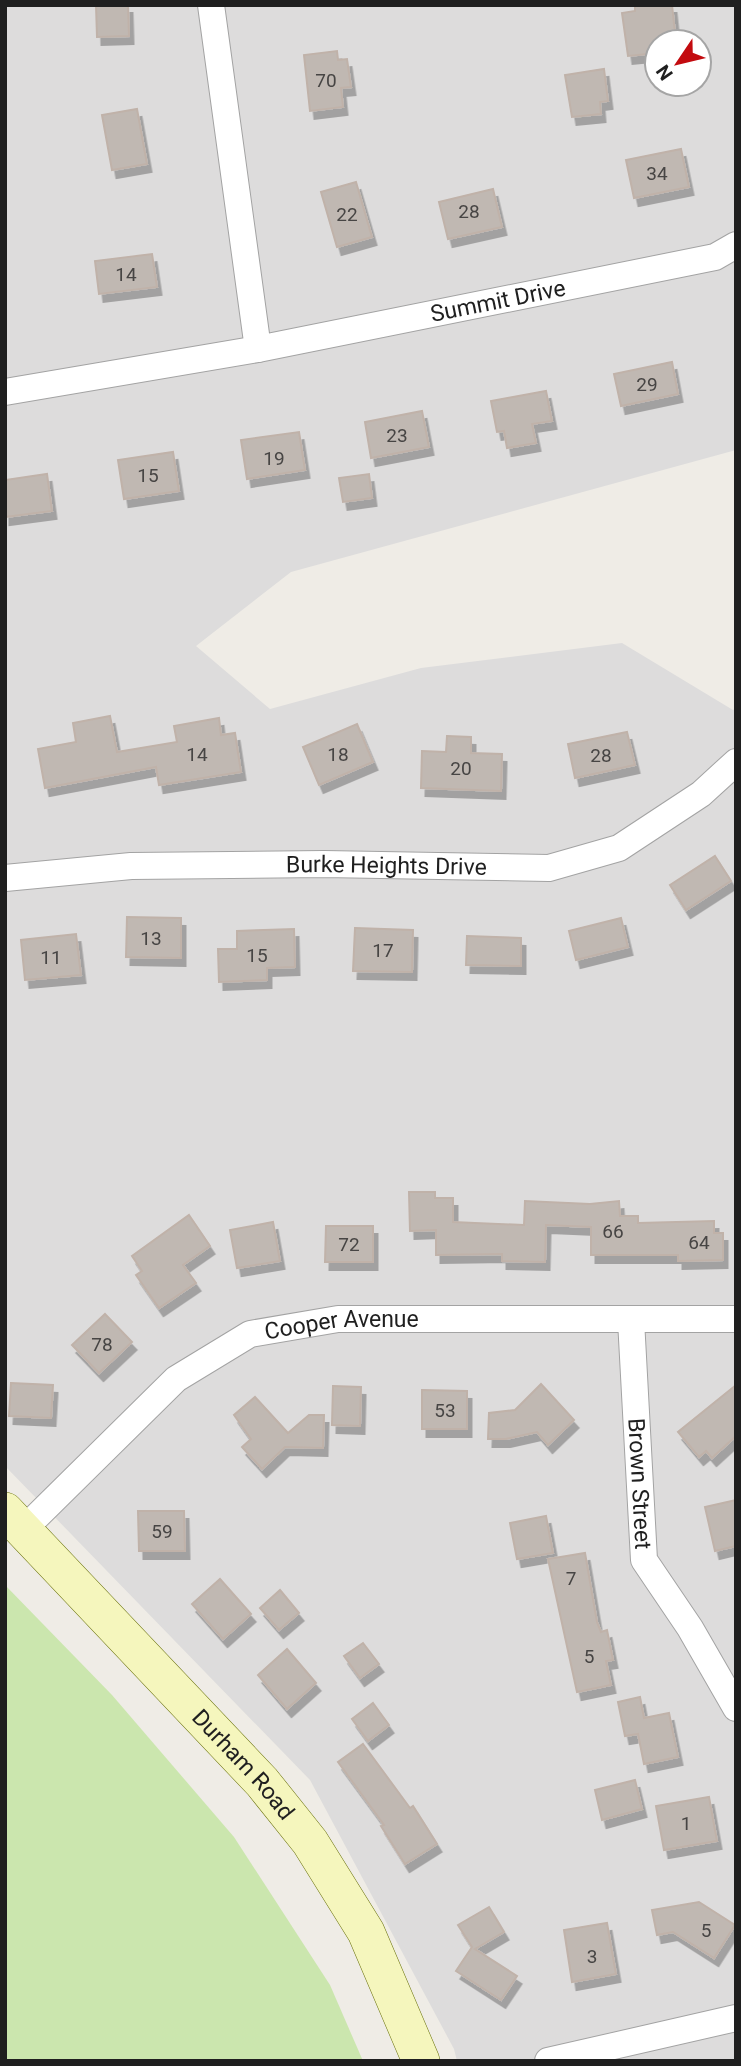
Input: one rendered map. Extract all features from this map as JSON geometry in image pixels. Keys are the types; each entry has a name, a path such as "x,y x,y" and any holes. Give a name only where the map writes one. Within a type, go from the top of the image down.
{"main road":[{"name":"Durham Road","path":"14,1521 262,1782 310,1842 366,1932 421,2061"}],"street":[{"path":"211,5 258,349"},
{"name":"Summit Drive","path":"5,392 258,349 715,257 736,245"},
{"name":"Burke Heights Drive","path":"5,878 131,866 324,864 549,868 619,848 701,794 736,762"},
{"name":"Cooper Avenue","path":"14,1521 176,1379 250,1334 338,1319 736,1319"},
{"name":"Brown Street","path":"631,1320 644,1560 690,1628 736,1708"},
{"path":"548,2061 736,2018"}],"shaded area":[{"path":"5,5 736,5 736,450 291,572 196,646 270,709 421,668 622,643 733,710 736,708 736,2061 457,2061 454,2049 310,1780 5,1466"}],"green space":[{"path":"5,1585 112,1695 234,1837 330,1985 363,2061 5,2061"}],"building":[{"path":"96,5 128,5 129,36 97,37"},
{"path":"635,5 672,5 674,28 643,28 643,54 628,56 622,13 635,11"},
{"path":"337,51 338,60 347,59 351,87 341,88 343,107 310,111 304,55"},
{"path":"604,69 608,101 600,102 601,114 572,117 565,75"},
{"path":"137,109 147,164 112,170 102,115"},
{"path":"681,149 689,187 634,198 626,160"},
{"path":"356,182 372,237 337,247 321,192"},
{"path":"493,189 502,227 448,239 439,202"},
{"path":"152,254 157,287 99,294 95,261"},
{"path":"672,362 678,394 621,406 614,374"},
{"path":"546,391 552,421 532,424 536,443 507,448 504,431 497,432 491,401"},
{"path":"422,411 429,447 371,458 365,422"},
{"path":"299,432 305,470 247,479 241,440"},
{"path":"173,452 179,491 124,499 118,460"},
{"path":"47,474 52,511 5,517 5,480"},
{"path":"369,474 372,498 343,502 339,478"},
{"path":"110,716 117,752 177,742 174,726 219,718 221,735 235,733 241,772 159,785 156,767 45,788 38,749 76,742 73,723"},
{"path":"357,724 373,762 319,785 303,747"},
{"path":"627,732 635,765 575,778 568,744"},
{"path":"447,736 471,737 471,753 502,754 501,791 421,788 422,751 446,752"},
{"path":"715,856 731,881 686,910 670,885"},
{"path":"127,917 181,918 181,958 126,957"},
{"path":"621,918 628,947 576,960 569,931"},
{"path":"355,928 413,930 412,972 353,971"},
{"path":"294,929 295,967 267,968 267,980 219,982 218,949 237,949 237,931"},
{"path":"76,934 81,975 25,980 21,940"},
{"path":"467,936 521,938 521,966 466,965"},
{"path":"409,1192 435,1192 435,1198 453,1198 453,1222 524,1225 525,1201 590,1204 619,1201 620,1216 638,1216 638,1223 714,1221 714,1233 723,1233 723,1260 678,1261 678,1255 591,1255 591,1227 546,1225 545,1262 502,1261 502,1254 436,1255 436,1230 410,1231"},
{"path":"189,1215 210,1246 183,1265 196,1283 159,1308 136,1275 142,1271 132,1256"},
{"path":"273,1222 280,1261 237,1268 230,1230"},
{"path":"326,1226 373,1226 373,1262 325,1262"},
{"path":"105,1314 132,1342 99,1373 72,1345"},
{"path":"11,1383 53,1385 51,1418 9,1416"},
{"path":"541,1384 574,1420 548,1445 537,1432 506,1439 488,1439 489,1413 515,1410"},
{"path":"736,1385 736,1436 712,1458 706,1451 699,1457 678,1432"},
{"path":"333,1386 361,1387 360,1426 332,1425"},
{"path":"422,1390 467,1391 467,1429 422,1429"},
{"path":"255,1397 288,1433 309,1415 324,1415 323,1448 285,1447 262,1469 242,1447 251,1439 234,1415"},
{"path":"736,1500 736,1546 715,1551 705,1507"},
{"path":"138,1511 184,1511 185,1551 139,1551"},
{"path":"546,1516 553,1553 517,1559 510,1523"},
{"path":"585,1553 597,1622 601,1632 607,1630 613,1660 606,1661 611,1685 577,1692 548,1559"},
{"path":"220,1579 251,1614 223,1639 192,1604"},
{"path":"280,1590 299,1613 279,1630 260,1608"},
{"path":"363,1643 379,1664 360,1678 344,1656"},
{"path":"287,1649 316,1683 287,1709 258,1675"},
{"path":"640,1697 644,1718 669,1713 678,1757 644,1764 638,1734 625,1736 618,1702"},
{"path":"373,1703 389,1725 368,1741 352,1719"},
{"path":"363,1744 410,1808 413,1806 437,1844 405,1864 381,1826 384,1825 338,1762"},
{"path":"635,1780 642,1809 602,1820 595,1790"},
{"path":"709,1797 717,1841 664,1850 656,1806"},
{"path":"699,1902 735,1925 714,1958 673,1932 657,1935 652,1910"},
{"path":"489,1907 504,1932 475,1949 517,1976 501,2000 456,1971 472,1947 458,1925"},
{"path":"607,1923 616,1974 572,1982 564,1930"}]}
